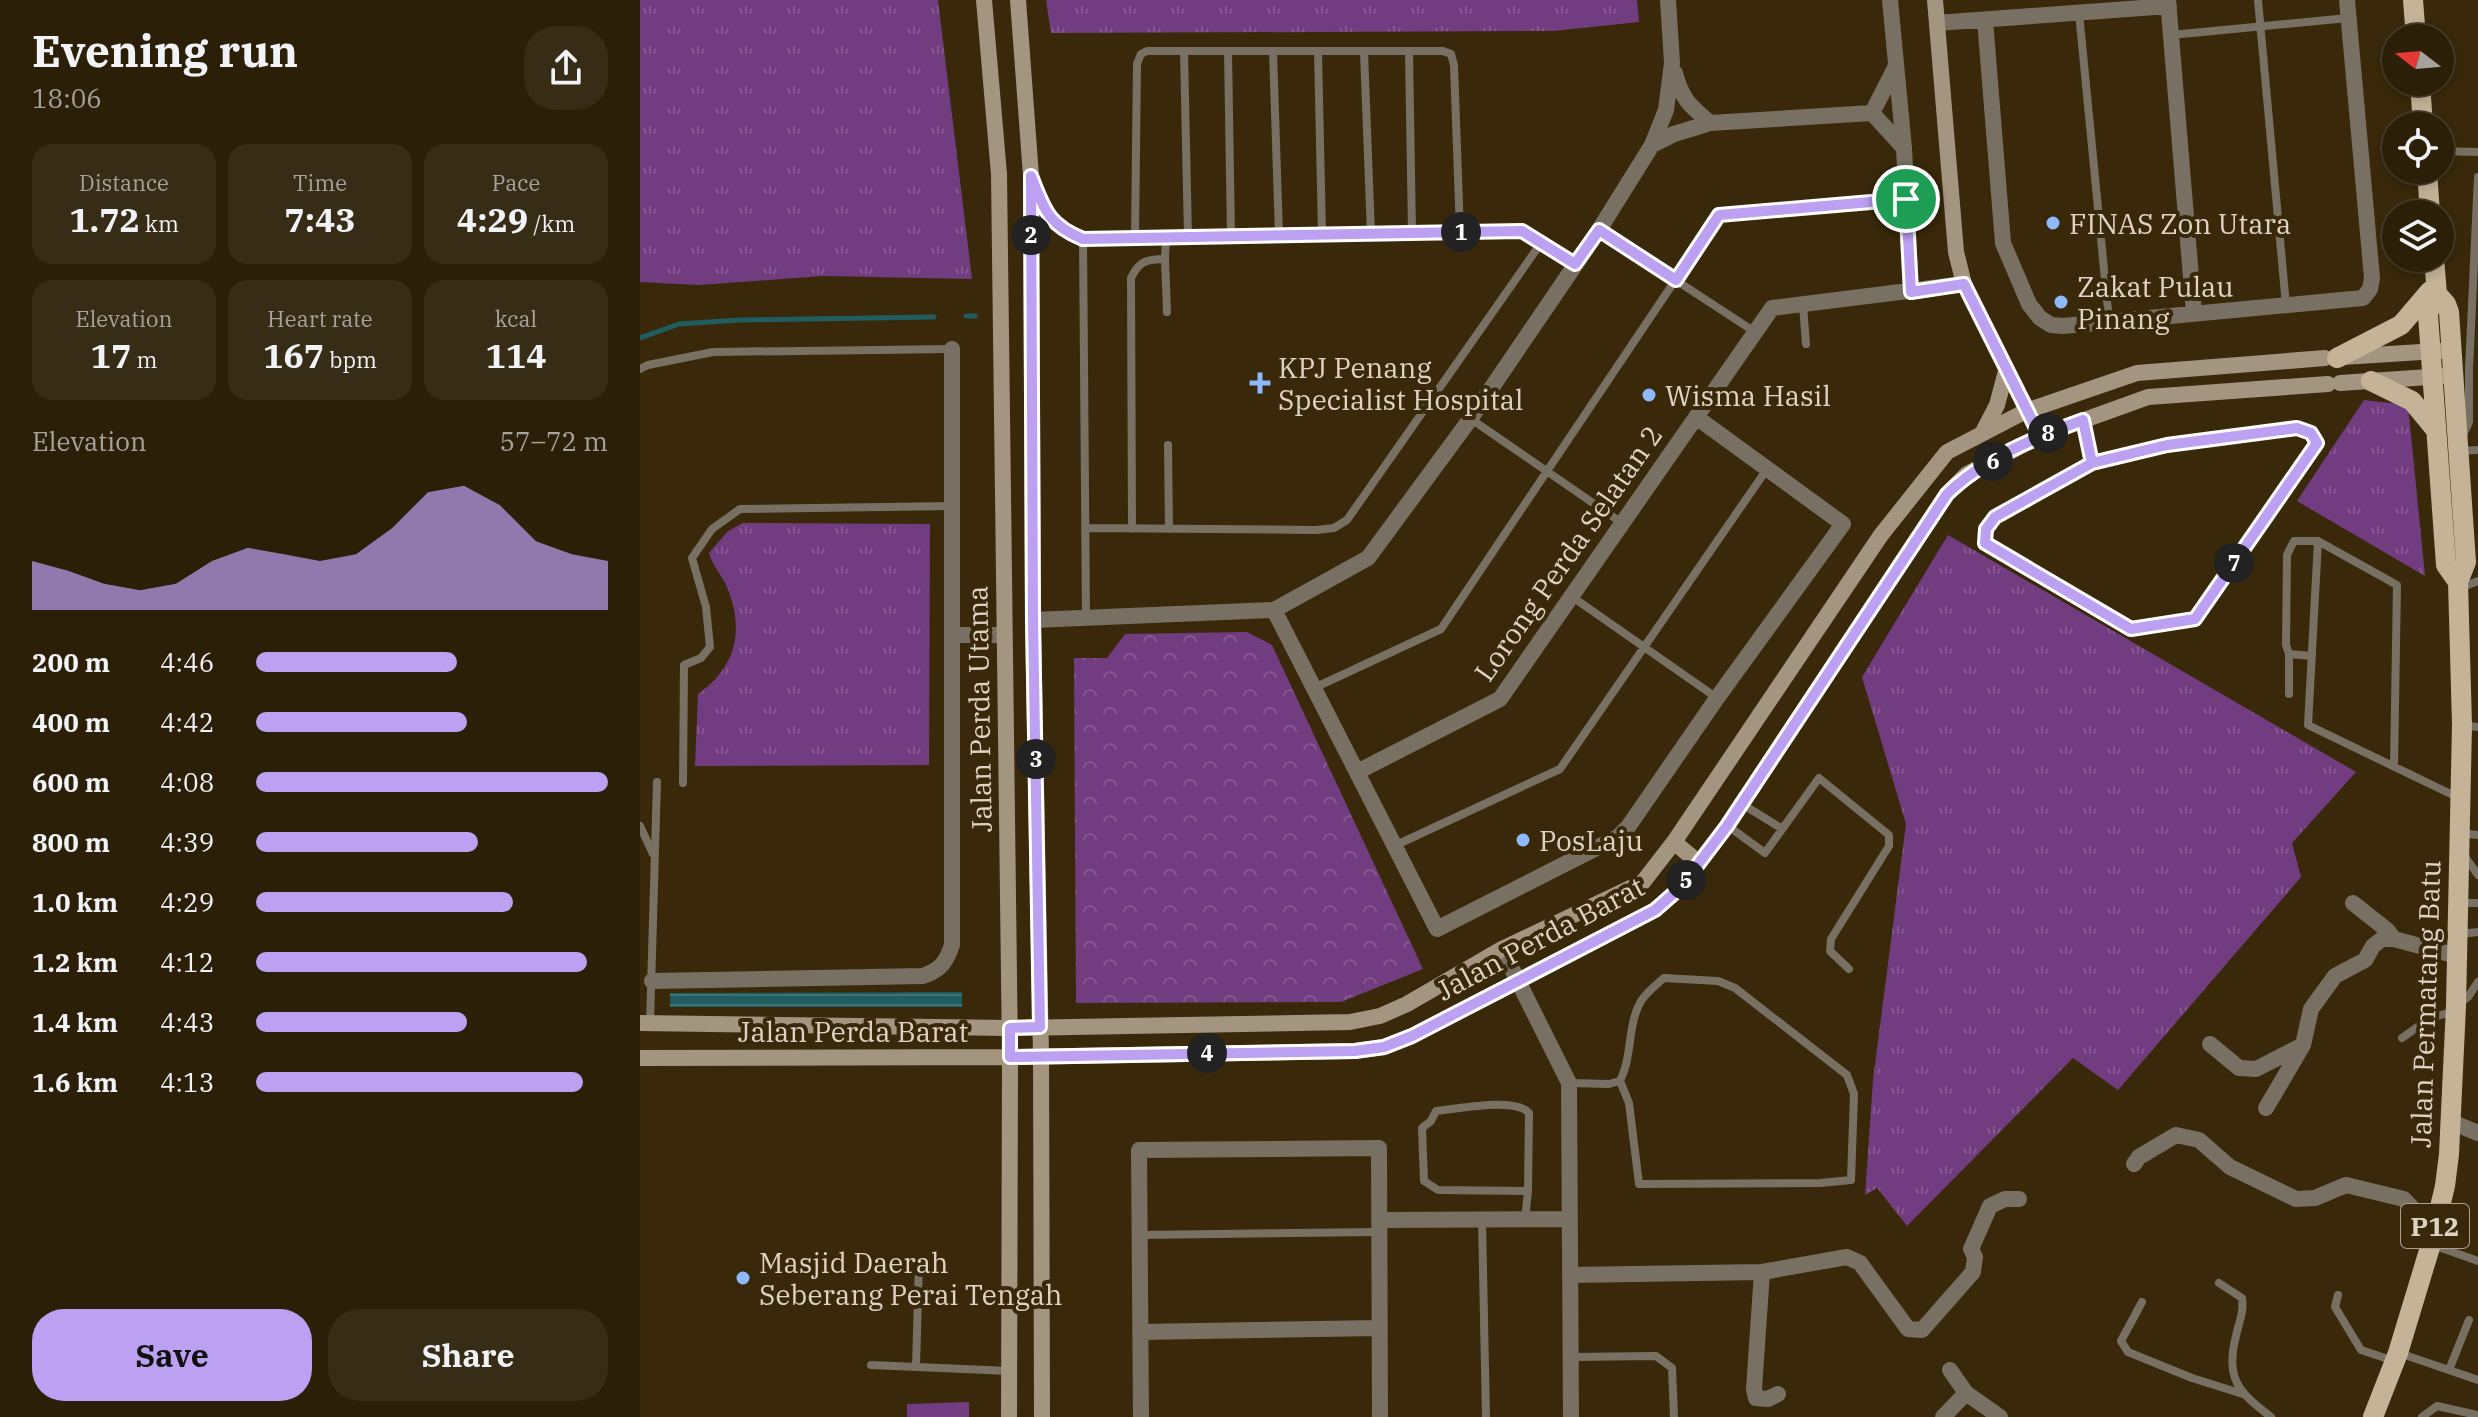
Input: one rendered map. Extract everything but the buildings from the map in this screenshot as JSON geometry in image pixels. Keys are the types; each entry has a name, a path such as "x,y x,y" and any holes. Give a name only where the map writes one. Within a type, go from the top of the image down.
{"main road":[{"path":"2413,0 2415,24"},
{"name":"Jalan Permatang Batu","path":"2373,1417 2396,1357 2431,1244 2445,1186 2451,1122 2457,956 2468,933 2465,840 2460,799 2470,726 2465,584 2465,448 2461,372 2441,350 2428,315 2436,288 2435,272"},
{"path":"2331,358 2401,325 2436,288"},
{"name":"Jalan Permatang Batu","path":"2441,350 2432,377 2446,565 2465,584"},
{"path":"2371,381 2412,401 2435,429"}],"street":[{"name":"Jalan Perda Utama","path":"984,0 999,174 1010,1028 1009,1417"},
{"name":"Jalan Perda Utama","path":"1018,0 1031,176 1042,1417"},
{"path":"1033,620 1274,610 1368,558 1471,418 1599,230 1652,145 1666,110 1672,63 1668,0"},
{"path":"1890,0 1904,148 1911,292"},
{"path":"1935,0 1956,252 1964,284 2040,436"},
{"path":"1985,20 2003,243 2029,304 2040,318 2051,325 2063,326 2363,298 2370,289 2372,278 2347,0"},
{"path":"1937,23 2168,3 2194,313"},
{"path":"1672,63 1688,105 1710,123"},
{"path":"1872,113 1896,65"},
{"path":"1652,145 1674,134 1710,123 1872,113"},
{"path":"1872,113 1904,148"},
{"path":"1803,305 1964,284"},
{"name":"Lorong Perda Selatan 2","path":"1357,772 1500,699 1772,308 1803,305"},
{"path":"652,981 923,976 937,971 947,960 952,945 952,349"},
{"name":"Jalan Perda Barat","path":"645,1024 1010,1028 1350,1022 1380,1016 1407,1004 1502,949 1643,882 1674,842 1881,535 1947,452 2026,411 2152,370 2441,350"},
{"path":"1983,432 1997,405 2006,371"},
{"name":"Jalan Perda Barat","path":"640,1058 1010,1057 1355,1051 1384,1047 1655,910 1680,888 1727,826 1947,494 1967,474 2040,436 2148,397 2432,377 2461,372"},
{"path":"1274,610 1437,929 1618,837 1843,524 1696,417"},
{"path":"952,635 1004,635"},
{"path":"1674,842 1699,863"},
{"path":"2353,903 2394,939"},
{"path":"2266,1108 2303,1045 2311,1009 2335,976 2365,960 2373,946 2382,939 2394,939 2457,956"},
{"path":"1502,949 1569,1083 1571,1417"},
{"path":"2210,1044 2239,1068 2256,1069 2303,1045"},
{"path":"2451,1122 2478,1133"},
{"path":"2134,1164 2139,1157 2176,1135 2199,1140 2230,1167 2296,1199 2315,1198 2346,1185 2404,1199 2422,1219 2431,1244"},
{"path":"1141,1417 1139,1150 1379,1148 1380,1417"},
{"path":"1570,1275 1762,1272 1847,1257 1860,1263 1908,1329 1922,1330 1973,1272 1975,1257 1971,1249 1990,1206 2005,1199 2019,1199"},
{"path":"1379,1226 1569,1219"},
{"path":"1762,1272 1754,1389 1756,1398 1768,1399 1778,1394"},
{"path":"1140,1332 1379,1328"},
{"path":"1950,1370 1966,1393 2000,1417"},
{"path":"1943,1417 1966,1393"}],"lane":[{"path":"2258,0 2286,305"},
{"path":"2079,13 2109,322"},
{"path":"2171,35 2349,18"},
{"path":"1135,238 1137,64 1141,54 1147,51 1443,51 1451,54 1454,65 1460,232"},
{"path":"1184,51 1188,237"},
{"path":"1228,51 1231,236"},
{"path":"1273,51 1279,235"},
{"path":"1318,51 1322,234"},
{"path":"1364,52 1371,234"},
{"path":"1409,52 1412,233"},
{"path":"2454,151 2478,152"},
{"path":"1031,176 1045,212 1061,230 1083,239 1522,231 1575,264"},
{"path":"2461,372 2476,303 2478,177"},
{"path":"1314,688 1441,629 1719,215 1906,199"},
{"path":"1599,230 1755,333"},
{"path":"1166,237 1167,312"},
{"path":"1083,239 1086,617"},
{"path":"1086,528 1316,530 1334,528 1347,520 1541,243"},
{"path":"1132,529 1131,278 1137,266 1148,259 1165,259"},
{"path":"1803,305 1806,344"},
{"path":"640,369 713,352 952,349"},
{"path":"1471,418 1622,523"},
{"path":"2083,420 2092,463"},
{"path":"2297,428 2311,433 2317,443 2195,619 2131,629 1985,543 1986,529 1995,517 2092,463 2167,445 2297,428"},
{"path":"1168,445 1169,529"},
{"path":"1394,846 1560,769 1767,469"},
{"path":"683,783 684,665 701,658 710,647 706,607 692,558 712,529 740,509 952,506"},
{"path":"2289,694 2287,555 2294,541 2318,541 2397,585 2394,766"},
{"path":"2318,541 2308,725 2460,799"},
{"path":"1571,596 1717,698"},
{"path":"2289,654 2312,656"},
{"path":"1727,826 1765,853 1819,778 1889,835 1889,846 1831,939 1830,951 1849,969"},
{"path":"645,1024 652,981 657,782"},
{"path":"1742,803 1781,828"},
{"path":"640,826 654,856"},
{"path":"2465,840 2478,875"},
{"path":"1569,1083 1609,1084 1620,1081 1628,1066 1634,1016 1642,999 1664,978 1718,981 1735,988 1847,1075 1854,1094 1851,1180 1820,1183 1639,1184 1629,1103 1620,1081"},
{"path":"2402,1038 2430,1018 2456,1009 2478,982"},
{"path":"1525,1220 1528,1191 1529,1113 1523,1107 1510,1105 1436,1111 1431,1121 1422,1128 1424,1181 1430,1186 1438,1190 1528,1191"},
{"path":"1482,1220 1486,1417"},
{"path":"1139,1235 1379,1226"},
{"path":"2431,1244 2478,1261"},
{"path":"916,1366 919,1263"},
{"path":"2219,1283 2242,1298 2244,1309 2230,1371 2243,1394 2271,1417"},
{"path":"2338,1295 2335,1307 2361,1350 2449,1370 2478,1380"},
{"path":"2142,1302 2121,1341 2128,1352 2192,1378 2243,1394"},
{"path":"2449,1370 2469,1320"},
{"path":"1571,1357 1656,1356 1663,1359 1672,1368 1674,1417"},
{"path":"871,1365 1010,1371"},
{"path":"2422,1417 2437,1406 2477,1415"}],"green space":[{"path":"640,0 938,0 972,279 823,276 699,285 640,282"},
{"path":"1046,0 1637,0 1639,22 1553,31 1051,33"},
{"path":"2364,400 2408,405 2425,576 2297,501"},
{"path":"743,523 930,524 929,765 695,766 698,694 729,660 736,633 727,587 709,553 728,531"},
{"path":"1948,535 2356,772 2292,843 2301,877 2118,1090 2073,1058 1907,1226 1877,1188 1865,1195 1873,1080 1906,824 1862,677"},
{"path":"1247,632 1272,645 1423,969 1341,1002 1076,1003 1074,658 1107,658 1125,634"},
{"path":"969,1402 969,1417 907,1417 907,1404"}],"water":[{"path":"962,992 962,1007 670,1007 670,993"}],"waterway":[{"path":"966,316 975,316"},
{"path":"640,338 679,324 934,317"}],"place":[{"name":"FINAS Zon Utara","path":"2053,223"},
{"name":"Zakat Pulau Pinang","path":"2061,302"},
{"name":"KPJ Penang Specialist Hospital","path":"1260,383"},
{"name":"Wisma Hasil","path":"1649,395"},
{"name":"PosLaju","path":"1523,840"},
{"name":"Masjid Daerah Seberang Perai Tengah","path":"743,1278"}],"route":[{"path":"1906,199 1719,215 1676,280 1599,230 1575,264 1522,231 1083,239 1061,230 1045,212 1031,176 1033,620 1040,1027 1010,1028 1010,1057 1355,1051 1384,1047 1412,1036 1655,910 1680,888 1727,826 1947,494 1967,474 2040,436 2083,420 2092,463 2167,445 2297,428 2311,433 2317,443 2195,619 2131,629 1985,543 1986,529 1995,517 2092,463 2088,442 2083,420 2040,436 1964,284 1911,292 1906,199"}]}
